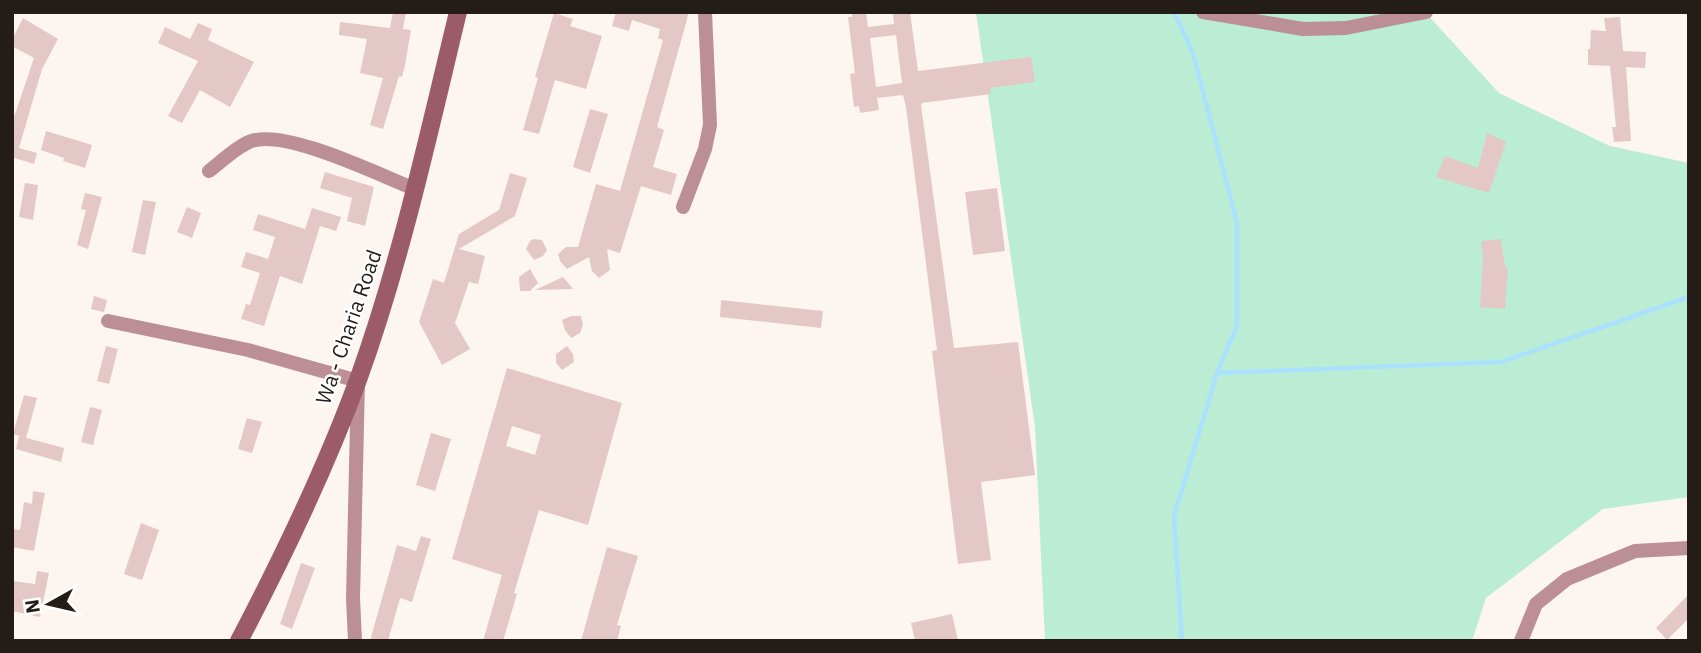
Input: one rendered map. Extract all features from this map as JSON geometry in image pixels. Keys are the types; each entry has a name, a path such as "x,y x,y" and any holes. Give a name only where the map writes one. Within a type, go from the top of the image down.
{"street":[{"name":"Wa - Charia Road","path":"239,641 284,554 358,381 415,189 458,12"},
{"path":"683,207 705,149 710,125 705,12"},
{"path":"1203,12 1303,29 1346,28 1426,12"},
{"path":"209,171 247,142 262,138 280,139 312,148 415,189"},
{"path":"108,321 248,350 358,381 353,598 355,641"},
{"path":"1521,641 1536,604 1567,579 1635,551 1689,548"}],"green space":[{"path":"976,12 1425,12 1499,93 1610,146 1689,163 1689,497 1603,509 1486,598 1472,641 1045,641 1035,427"}],"building":[{"path":"393,12 406,12 403,29 411,30 402,77 399,76 383,129 370,125 383,78 360,73 367,39 339,35 340,22 390,28"},
{"path":"616,12 689,12 657,127 664,130 653,167 677,174 671,195 641,186 620,253 607,249 610,270 599,278 592,271 589,257 567,269 558,254 566,247 578,247 596,184 620,191 663,40 658,38 660,29 632,20 629,31 612,26"},
{"path":"852,12 866,12 868,27 894,24 893,14 910,12 918,71 1031,57 1035,82 990,88 991,94 921,105 954,348 1018,342 1035,475 981,482 991,560 958,564 932,351 937,350 906,107 903,95 877,98 879,110 860,113 859,106 854,107 850,74 855,73 848,17 852,17","holes":["896,35 902,83 876,87 870,38"]},
{"path":"554,13 573,19 570,26 602,36 586,89 555,80 539,134 523,130"},
{"path":"1620,17 1623,51 1646,52 1645,68 1626,67 1631,141 1614,142 1612,127 1616,127 1610,66 1588,65 1588,49 1591,30 1606,31 1604,18"},
{"path":"23,18 58,39 42,69 19,148 37,153 34,164 15,158 12,160 12,123 34,58 12,46 12,40"},
{"path":"198,23 212,29 208,40 254,62 230,107 200,90 182,123 168,116 198,61 158,43 165,27 190,39"},
{"path":"590,109 608,114 590,173 573,167"},
{"path":"46,131 92,145 85,168 41,150"},
{"path":"1487,133 1506,142 1489,193 1436,177 1445,156 1478,168"},
{"path":"325,172 374,187 365,226 347,221 352,198 320,188"},
{"path":"510,173 527,178 515,216 459,249 485,256 478,284 469,282 455,323 470,349 442,365 419,322 433,279 444,283 459,234 499,210"},
{"path":"25,183 38,185 33,220 19,217"},
{"path":"997,188 1005,251 973,255 965,192"},
{"path":"85,193 102,197 88,249 77,245 86,210 81,209"},
{"path":"143,200 156,202 145,255 132,252"},
{"path":"187,207 201,213 192,238 177,232"},
{"path":"312,208 341,217 336,231 320,226 302,284 280,276 264,326 241,319 246,304 250,305 260,273 241,267 246,252 268,259 275,237 253,230 258,214 305,229"},
{"path":"534,239 542,240 547,250 543,256 534,260 526,249"},
{"path":"1501,239 1505,267 1508,268 1505,309 1480,307 1483,260 1481,241"},
{"path":"530,269 538,283 530,291 520,291 519,277"},
{"path":"563,277 573,289 535,290"},
{"path":"94,296 107,300 104,312 91,309"},
{"path":"721,300 823,311 821,328 720,317"},
{"path":"581,316 583,325 580,333 571,338 562,320"},
{"path":"106,346 118,349 109,384 97,381"},
{"path":"567,346 573,354 574,362 562,370 556,363 556,354"},
{"path":"507,368 622,403 588,525 539,510 514,593 517,594 503,641 483,641 502,575 452,559","holes":["512,426 541,435 535,455 506,446"]},
{"path":"24,395 37,398 26,438 13,434"},
{"path":"90,407 102,410 93,445 81,442"},
{"path":"247,418 262,422 252,453 238,449"},
{"path":"431,433 451,439 435,491 416,485"},
{"path":"19,436 64,448 61,462 16,449"},
{"path":"33,491 45,493 34,551 12,547 12,529 20,530 24,502 32,504"},
{"path":"141,523 159,530 142,580 124,574"},
{"path":"421,536 431,539 412,602 400,598 388,641 370,641 397,545 416,551"},
{"path":"607,547 638,556 617,625 621,626 617,641 581,641"},
{"path":"301,563 315,568 292,629 280,624"},
{"path":"37,571 49,573 40,617 12,611 12,581 35,584"},
{"path":"1689,594 1689,618 1667,640 1656,628"},
{"path":"952,614 958,641 915,641 911,623"}],"waterway":[{"path":"1174,12 1193,53 1237,223 1237,326 1217,373 1174,516 1182,641"},
{"path":"1218,373 1501,362 1689,297"}]}
